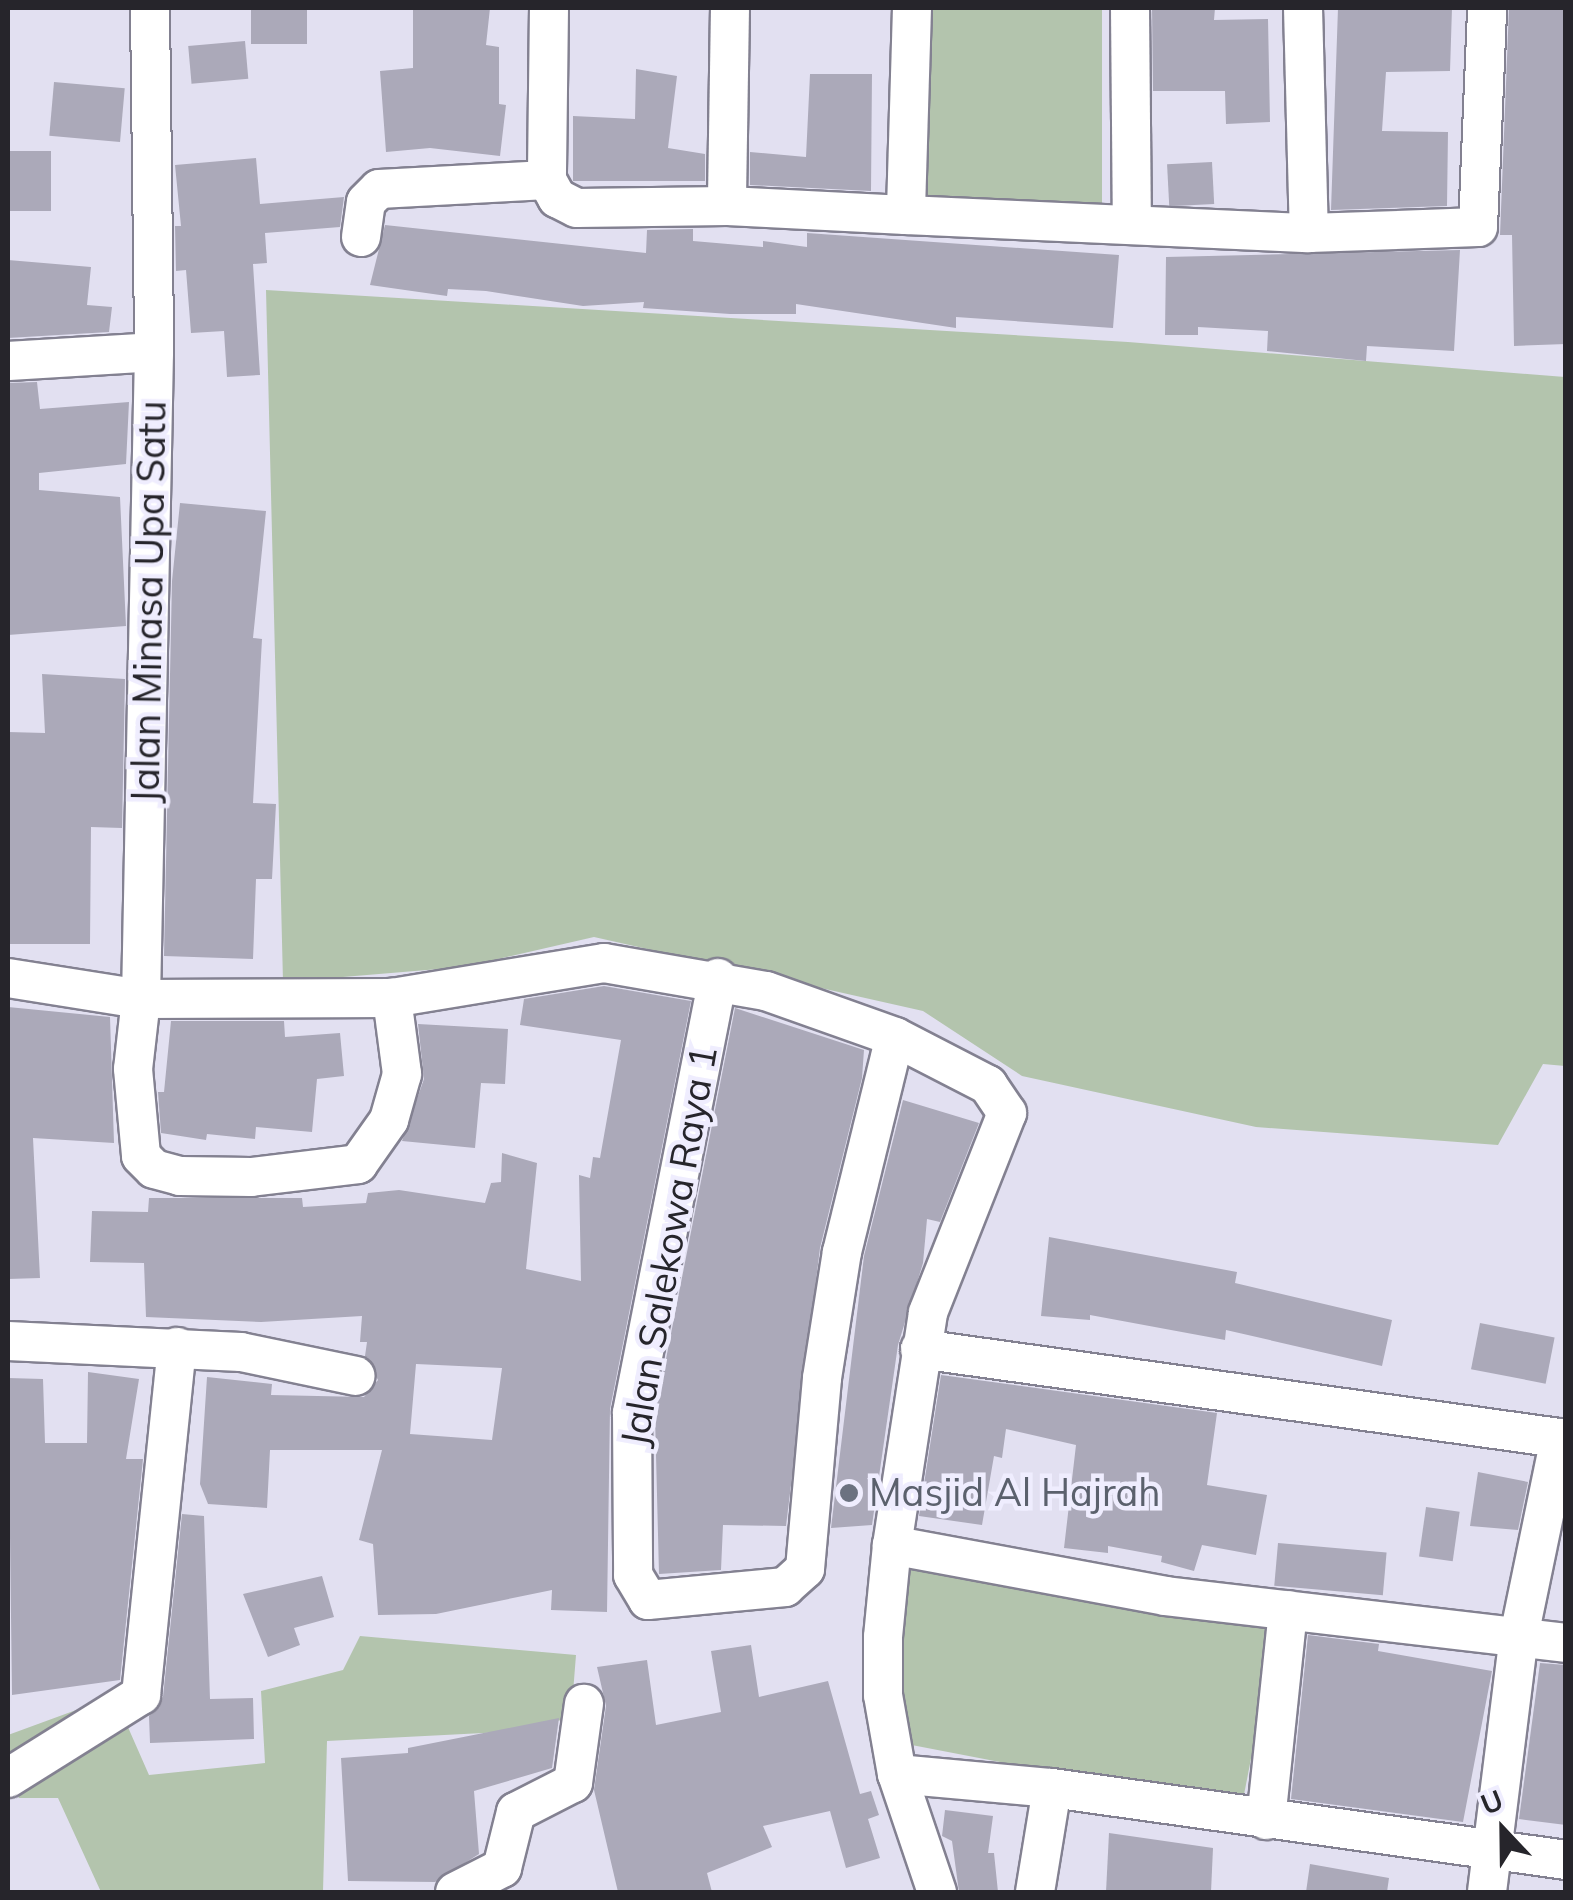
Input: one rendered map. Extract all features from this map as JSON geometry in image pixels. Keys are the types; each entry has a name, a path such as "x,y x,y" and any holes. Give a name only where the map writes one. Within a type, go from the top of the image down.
{"street":[{"path":"150,8 154,352"},
{"path":"549,8 547,180 557,198 577,208 727,206 1309,232 1478,227 1487,8"},
{"path":"727,206 730,8"},
{"path":"906,215 912,8"},
{"path":"1130,8 1132,223"},
{"path":"1302,8 1309,232"},
{"path":"361,238 366,202 379,188 547,180"},
{"name":"Jalan Minasa Upa Satu","path":"8,362 154,352 141,1000 133,1069 141,1156 154,1169 180,1176 250,1178 358,1164 373,1152 402,1074 392,998"},
{"path":"8,978 141,1000 392,998 569,964 718,978 895,1036 988,1085 1007,1114 928,1313 892,1545 883,1694 897,1774 937,1892"},
{"name":"Jalan Salekowa Raya 1","path":"718,978 632,1413 633,1575 637,1592 661,1601 785,1587 805,1569 822,1378 842,1252 895,1036"},
{"path":"8,1341 240,1352 356,1376"},
{"path":"8,1778 142,1696 178,1347"},
{"path":"920,1349 1563,1438 1519,1636 1488,1892"},
{"path":"892,1545 1166,1596 1566,1643"},
{"path":"1266,1820 1288,1610"},
{"path":"455,1892 502,1868 516,1812 573,1783 584,1704"},
{"path":"897,1774 1052,1788 1566,1860"},
{"path":"1035,1892 1052,1788"}],"green space":[{"path":"912,8 1102,8 1102,213 912,213"},
{"path":"266,290 1128,342 1565,377 1565,1066 1543,1064 1498,1145 1256,1127 1022,1076 923,1011 594,937 463,967 283,982"},
{"path":"909,1558 1276,1629 1241,1809 874,1738"},
{"path":"360,1636 576,1655 571,1718 503,1732 327,1741 323,1892 101,1892 58,1798 19,1798 8,1777 8,1735 98,1702 127,1725 149,1775 265,1763 261,1691 343,1670"}],"building":[{"path":"251,8 307,8 307,44 251,44"},
{"path":"413,8 490,8 486,45 499,47 499,104 506,105 500,156 430,148 386,152 380,71 413,68"},
{"path":"1152,8 1215,8 1214,20 1268,19 1270,122 1226,124 1225,91 1153,91"},
{"path":"1338,8 1452,8 1450,71 1386,72 1382,131 1448,132 1447,206 1331,210"},
{"path":"1509,8 1566,8 1566,344 1514,346 1512,235 1500,235"},
{"path":"245,41 248,79 192,84 188,46"},
{"path":"636,69 677,76 668,148 705,154 705,181 573,181 573,116 635,119"},
{"path":"810,74 872,74 871,191 750,185 750,152 806,157"},
{"path":"54,82 125,88 120,142 49,136"},
{"path":"8,151 51,151 51,211 8,211"},
{"path":"256,158 260,204 344,197 340,227 265,233 267,263 253,264 260,375 227,377 224,331 191,333 186,270 176,271 175,226 181,226 175,165"},
{"path":"1212,162 1214,204 1169,206 1167,164"},
{"path":"385,225 646,253 647,230 693,229 693,241 763,247 763,241 807,247 807,233 1119,255 1113,328 956,317 956,328 796,304 796,314 730,314 643,308 644,302 583,306 486,291 448,289 447,296 370,285"},
{"path":"1460,250 1454,351 1367,346 1366,361 1267,351 1268,331 1198,327 1198,335 1165,335 1166,257"},
{"path":"8,260 91,267 87,305 112,307 109,332 8,338"},
{"path":"37,382 40,409 129,402 126,464 39,473 39,490 120,497 126,626 8,635 8,383"},
{"path":"180,503 266,511 253,638 262,639 253,803 276,804 272,879 256,879 253,959 164,956 172,581"},
{"path":"42,674 125,679 122,828 91,827 90,944 8,944 8,732 45,733"},
{"path":"604,986 691,1001 610,1409 607,1612 551,1610 552,1590 436,1614 378,1615 373,1544 359,1540 382,1450 270,1450 267,1508 208,1504 200,1484 207,1377 272,1384 271,1395 364,1397 378,1380 365,1356 367,1342 360,1342 362,1316 261,1322 146,1317 144,1263 90,1262 92,1211 148,1212 149,1198 302,1198 303,1207 366,1203 368,1193 399,1190 485,1203 491,1183 501,1182 502,1153 537,1163 526,1269 581,1281 579,1175 590,1178 593,1157 600,1158 621,1040 520,1025 524,999","holes":["416,1364 502,1368 492,1440 410,1434"]},
{"path":"8,1007 110,1017 114,1143 33,1138 40,1278 8,1279"},
{"path":"735,1008 864,1050 862,1078 820,1248 786,1526 723,1525 721,1570 659,1574 655,1415"},
{"path":"171,1021 284,1021 285,1037 340,1033 344,1076 317,1079 312,1132 256,1127 255,1139 207,1134 206,1140 161,1133 158,1092 164,1092"},
{"path":"418,1024 508,1029 505,1084 481,1083 475,1148 402,1141 424,1079"},
{"path":"903,1100 979,1123 940,1222 927,1219 923,1263 898,1345 872,1525 831,1528 864,1256"},
{"path":"1049,1237 1237,1272 1235,1283 1392,1320 1382,1366 1226,1330 1225,1340 1090,1315 1090,1320 1041,1316"},
{"path":"1480,1323 1555,1338 1546,1384 1471,1369"},
{"path":"88,1372 139,1379 126,1459 143,1459 120,1680 12,1695 8,1378 43,1379 45,1443 87,1443"},
{"path":"941,1375 1217,1413 1207,1485 1267,1495 1256,1555 1202,1545 1194,1571 1161,1562 1162,1556 1108,1546 1108,1553 1064,1548 1076,1445 1006,1429 1002,1458 994,1456 982,1525 919,1516"},
{"path":"1478,1472 1528,1482 1518,1530 1470,1526"},
{"path":"1426,1507 1460,1512 1453,1561 1419,1557"},
{"path":"182,1514 204,1516 210,1699 253,1698 254,1739 150,1743 149,1716 163,1697"},
{"path":"1278,1543 1387,1552 1383,1595 1274,1586"},
{"path":"322,1576 334,1617 294,1628 300,1645 268,1657 243,1594"},
{"path":"1308,1635 1379,1644 1378,1651 1492,1671 1463,1822 1291,1799"},
{"path":"751,1645 759,1697 828,1681 860,1794 871,1791 879,1815 868,1819 880,1858 846,1868 830,1811 763,1826 772,1847 707,1873 712,1892 618,1892 594,1790 606,1706 597,1667 647,1660 656,1725 721,1712 711,1651"},
{"path":"1540,1663 1566,1665 1566,1825 1519,1819"},
{"path":"559,1718 552,1768 474,1791 479,1854 435,1882 348,1881 341,1758 408,1753 408,1748"},
{"path":"945,1810 993,1816 988,1853 994,1853 998,1892 959,1892 952,1841 942,1836"},
{"path":"1109,1833 1213,1848 1211,1892 1106,1892"},
{"path":"1310,1864 1389,1878 1387,1892 1306,1892"}],"place":[{"name":"Masjid Al Hajrah","path":"849,1493"}]}
